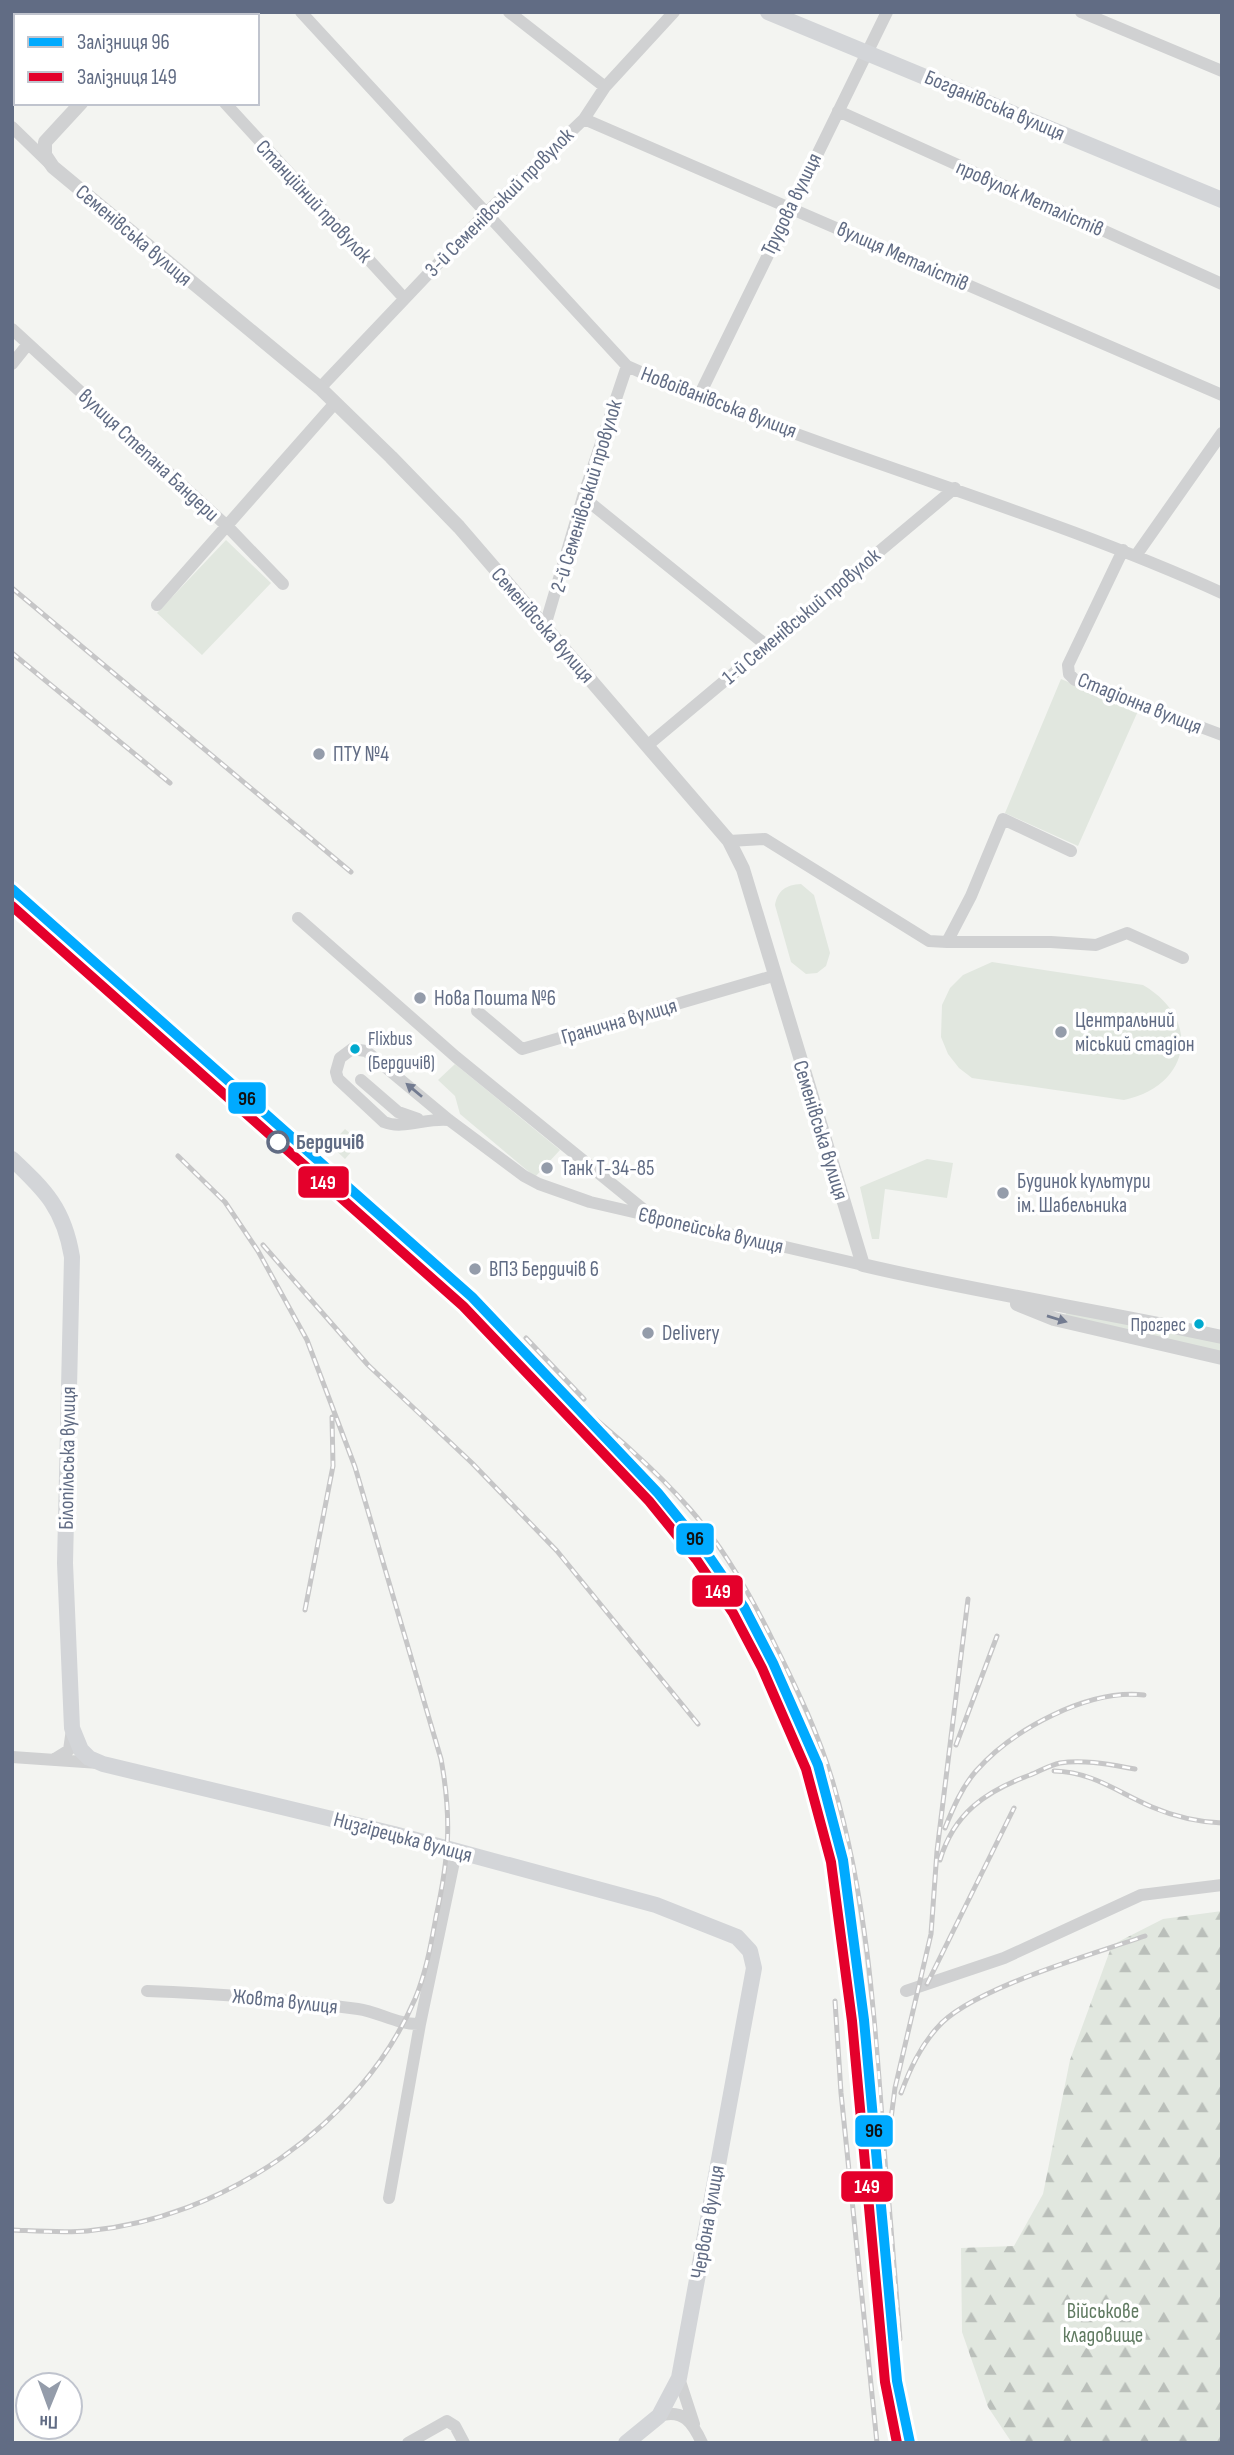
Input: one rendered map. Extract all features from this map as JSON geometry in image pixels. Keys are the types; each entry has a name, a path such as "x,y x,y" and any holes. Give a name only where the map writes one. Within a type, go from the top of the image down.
{"main road":[{"name":"Богданівська вулиця","path":"768,12 1222,200"},
{"name":"Білопільська вулиця","path":"12,1159 54,1201 65,1226 72,1257 65,1563 72,1728 81,1750 89,1758 103,1764"},
{"name":"Низгірецька вулиця","path":"103,1764 222,1790 656,1905 730,1933 745,1944 750,1951 754,1968 752,1982"},
{"name":"Червона вулиця","path":"626,2443 659,2416 679,2378 752,1982"}],"street":[{"name":"Новоіванівська вулиця","path":"301,12 627,366 698,398 1137,554 1222,593"},
{"path":"509,12 605,88"},
{"name":"3-й Семенівський провулок","path":"320,388 486,212 584,119 605,88 674,12"},
{"name":"Трудова вулиця","path":"698,398 887,12"},
{"path":"1081,12 1222,71"},
{"path":"12,127 41,145 79,105"},
{"name":"Станційний провулок","path":"227,105 404,298"},
{"name":"провулок Металістів","path":"838,111 1222,284"},
{"name":"вулиця Металістів","path":"584,119 790,206 1222,396"},
{"name":"Семенівська вулиця","path":"41,145 53,167 320,388 459,527 729,841 743,869 773,976 863,1265"},
{"name":"вулиця Степана Бандери","path":"12,329 228,527 283,584"},
{"path":"12,364 28,344"},
{"name":"2-й Семенівський провулок","path":"545,626 583,497 627,366"},
{"path":"156,605 228,527 335,403"},
{"path":"1137,554 1222,433"},
{"name":"1-й Семенівський провулок","path":"648,745 956,488"},
{"path":"583,497 766,645"},
{"name":"Стадіонна вулиця","path":"1123,550 1068,665 1069,674 1075,680 1222,735"},
{"path":"947,942 971,896 1003,820 1071,851"},
{"path":"729,841 765,839 929,941 1096,945 1127,933 1183,958"},
{"path":"298,918 456,1057 652,1217"},
{"name":"Гранична вулиця","path":"477,1011 522,1049 773,976"},
{"path":"350,1092 379,1061 359,1049 352,1049 340,1058 336,1072 338,1079 350,1092 387,1124 449,1120"},
{"name":"Європейська вулиця","path":"379,1061 449,1120 524,1177 590,1202 993,1294 1060,1303 1222,1337"},
{"path":"361,1080 397,1112 423,1120"},
{"name":"Європейська вулиця","path":"993,1294 1054,1319 1222,1358"},
{"path":"52,1761 69,1751 72,1728"},
{"name":"Низгірецька вулиця","path":"12,1757 103,1764"},
{"path":"389,2198 420,2024 456,1852"},
{"path":"906,1991 1004,1958 1141,1895 1222,1885"},
{"name":"Жовта вулиця","path":"147,1991 208,1992 359,2009 403,2024 420,2024"},
{"path":"679,2378 698,2437"},
{"path":"659,2416 678,2413 698,2437"},
{"path":"408,2443 447,2421 455,2426 464,2443"}],"green space":[{"path":"226,540 271,583 202,655 157,613"},
{"path":"1061,679 1138,711 1078,846 1005,813"},
{"path":"801,884 814,895 830,953 826,966 817,973 806,974 791,962 775,905 784,889"},
{"name":"Центральний міський стадіон","path":"992,962 1143,985 1162,999 1175,1016 1181,1033 1181,1050 1175,1067 1163,1081 1146,1092 1124,1100 972,1078 959,1068 948,1054 941,1037 942,1005 950,988 963,975"},
{"path":"455,1064 560,1150 535,1177 460,1114 455,1096 438,1080"},
{"path":"345,1129 360,1142 345,1159 330,1145"},
{"path":"927,1159 953,1163 947,1198 885,1189 879,1239 872,1239 860,1187"},
{"path":"1067,1308 1222,1342 1222,1353 1065,1318"},
{"name":"Військове кладовище","path":"1222,1911 1222,2443 1012,2443 988,2407 962,2332 961,2248 1014,2246 1043,2194 1070,2060 1112,1945 1163,1919"}],"railway":[{"path":"12,588 351,872"},
{"path":"12,653 170,783"},
{"path":"12,2230 87,2231 138,2223 188,2207 236,2186 281,2158 323,2125 360,2087 391,2045 415,1999 428,1958 444,1875 448,1820 441,1759 355,1467 307,1340 258,1251 225,1202 178,1156"},
{"path":"263,1245 368,1365 472,1463 557,1551 698,1724"},
{"path":"526,1338 584,1399"},
{"path":"569,1397 661,1478 714,1540 757,1610 815,1730 847,1835 866,1942 889,2212"},
{"path":"305,1610 333,1466 332,1417"},
{"path":"889,2134 895,2088 931,1934 937,1851 968,1599"},
{"path":"956,1745 997,1636"},
{"path":"945,1828 971,1777 1010,1741 1031,1727 1076,1705 1099,1698 1144,1695"},
{"path":"940,1860 954,1829 963,1817 999,1788 1060,1763 1098,1763 1135,1769"},
{"path":"1054,1771 1093,1779 1168,1813 1222,1823"},
{"path":"927,1984 1014,1808"},
{"path":"901,2093 925,2043 953,2014 1003,1986 1145,1936"},
{"path":"835,2001 841,2093 877,2443"},
{"path":"889,2204 900,2339"},
{"path":"875,2252 876,2331 892,2443"}],"rail line":[{"name":"96","path":"12,889 472,1297 658,1493 706,1552 744,1607 773,1663 818,1765 843,1860 864,2020 897,2381 910,2443"},
{"name":"149","path":"12,906 463,1306 649,1501 696,1559 733,1613 762,1668 806,1769 831,1862 852,2021 885,2382 897,2443"}],"place":[{"name":"ПТУ №4","path":"319,754"},
{"name":"Нова Пошта №6","path":"420,998"},
{"name":"Центральний міський стадіон","path":"1061,1032"},
{"name":"Flixbus (Бердичів)","path":"355,1049"},
{"name":"Бердичів","path":"278,1142"},
{"name":"Танк Т-34-85","path":"547,1168"},
{"name":"Будинок культури ім. Шабельника","path":"1003,1193"},
{"name":"ВПЗ Бердичів 6","path":"475,1269"},
{"name":"Прогрес","path":"1199,1324"},
{"name":"Delivery","path":"648,1333"}]}
